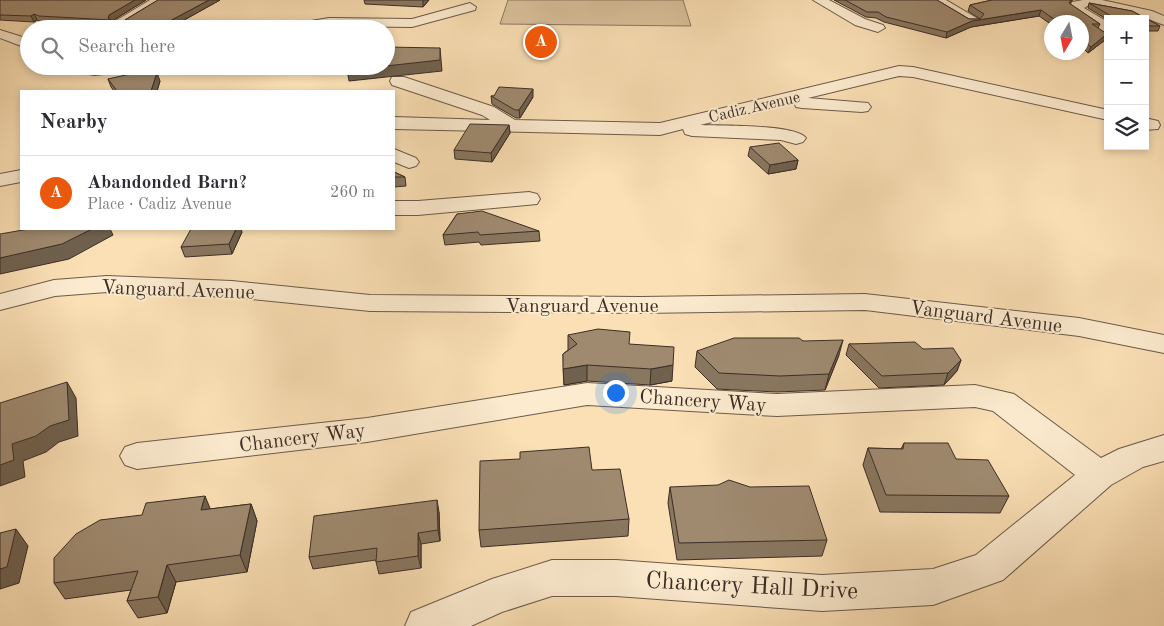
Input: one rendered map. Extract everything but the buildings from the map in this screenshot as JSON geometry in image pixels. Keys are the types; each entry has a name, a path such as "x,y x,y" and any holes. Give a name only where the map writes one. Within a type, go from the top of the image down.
{"street":[{"path":"125,20 160,0"},
{"path":"819,0 860,22 878,28"},
{"path":"936,0 973,20"},
{"path":"1104,26 1076,8 1077,5 1094,1 1163,19"},
{"path":"395,23 425,21 471,4"},
{"path":"459,24 471,4"},
{"path":"421,7 455,10"},
{"path":"0,34 20,40"},
{"name":"Cadiz Avenue","path":"395,123 660,129 899,71 913,72 1104,114"},
{"path":"398,81 488,111 513,126"},
{"path":"773,101 862,107"},
{"path":"660,129 783,134 796,138"},
{"path":"0,180 20,176"},
{"path":"395,208 529,199"},
{"name":"Vanguard Avenue","path":"0,302 54,288 107,284 232,289 370,303 641,305 865,302 1079,327 1164,344"},
{"name":"Chancery Way","path":"137,456 367,430 587,394 777,405 975,396 1003,402 1099,475"},
{"name":"Chancery Hall Drive","path":"426,626 492,596 552,578 616,578 709,586 822,592 933,587 989,568 1099,475 1131,458 1164,448"}],"shaded area":[{"path":"508,0 683,0 691,26 500,24"}],"place":[{"name":"Abandonded Barn?","path":"541,42"}]}
